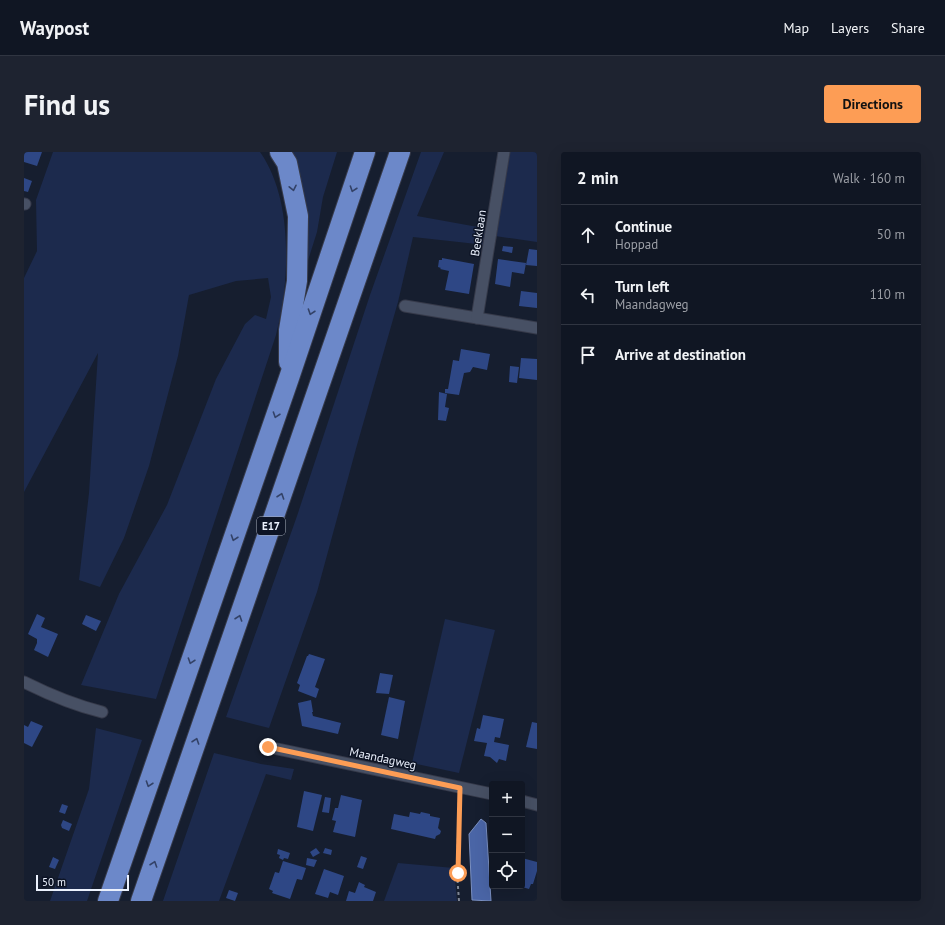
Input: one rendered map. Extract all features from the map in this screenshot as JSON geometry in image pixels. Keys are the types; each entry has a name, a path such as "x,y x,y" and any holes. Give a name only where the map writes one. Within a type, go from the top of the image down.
{"highway":[{"path":"280,152 288,163 298,216 297,281 288,330 289,378"},
{"name":"E17","path":"108,901 289,378 365,152"},
{"name":"E17","path":"141,901 400,152"}],"street":[{"name":"Beeklaan","path":"477,318 504,152"},
{"path":"405,306 537,328"},
{"path":"24,682 58,698 102,712"},
{"name":"Maandagweg","path":"268,747 489,793"},
{"path":"525,802 537,805"}],"path":[{"path":"459,901 458,865 460,788"}],"shaded area":[{"path":"53,152 260,152 269,167 281,201 286,239 286,276 283,304 276,335 156,699 81,685 119,594 167,505 216,379 245,324 255,315 266,319 271,297 268,278 236,281 189,295 178,356 149,466 124,538 100,587 79,580 89,493 98,353 24,492 24,278 37,251 36,200"},
{"path":"292,152 337,152 323,197 317,232 305,270 301,181"},
{"path":"421,152 444,152 417,216 489,229 486,245 413,237 398,302 317,592 269,728 226,717 297,516 370,295"},
{"path":"510,152 537,152 537,242 495,236"},
{"path":"445,619 495,630 459,773 412,763"},
{"path":"96,728 142,740 87,901 50,901 89,789"},
{"path":"214,753 261,764 294,769 291,780 266,774 219,901 163,901"},
{"path":"481,819 486,823 489,889 490,889 491,901 472,900 469,834"},
{"path":"398,863 454,868 457,901 384,901"}],"building":[{"path":"24,152 42,152 37,166 24,162"},
{"path":"24,178 32,181 28,192 24,191"},
{"path":"503,246 513,247 512,253 502,251"},
{"path":"529,249 537,250 537,266 526,265"},
{"path":"442,258 474,264 469,294 445,290 449,271 438,267 439,260 442,260"},
{"path":"498,259 526,263 524,274 512,272 510,287 495,284"},
{"path":"521,291 537,293 537,308 519,306"},
{"path":"461,349 490,354 487,370 473,367 470,372 464,373 459,395 445,393 445,389 448,389 453,360 459,361"},
{"path":"521,358 537,359 537,380 519,378"},
{"path":"510,366 519,367 517,383 509,382"},
{"path":"439,392 447,394 445,407 449,408 446,421 438,420"},
{"path":"37,614 45,618 41,627 58,634 48,657 34,650 37,639 28,634"},
{"path":"86,615 101,621 96,631 82,624"},
{"path":"309,654 325,659 315,687 319,689 316,698 298,691 300,685 297,683"},
{"path":"380,673 393,675 389,694 376,693"},
{"path":"389,697 405,701 398,739 381,735"},
{"path":"311,700 313,716 341,723 338,734 302,726 298,703"},
{"path":"483,715 504,719 500,738 495,737 494,742 509,745 506,761 499,759 497,763 490,757 484,756 487,743 474,741 477,728 480,729"},
{"path":"31,721 43,726 32,747 24,743 24,725 28,727"},
{"path":"532,722 537,723 537,749 526,747"},
{"path":"304,791 322,795 313,831 297,827"},
{"path":"341,795 362,800 355,837 333,832 336,821 332,820 335,808 338,808"},
{"path":"325,797 331,798 329,813 322,812"},
{"path":"62,804 68,806 65,814 59,812"},
{"path":"410,812 420,814 421,812 440,818 438,828 441,831 440,834 436,836 435,839 391,829 394,814 409,817"},
{"path":"63,820 72,824 69,831 62,828 61,825"},
{"path":"316,848 320,853 313,857 310,852"},
{"path":"325,848 332,850 331,855 323,853"},
{"path":"278,849 290,853 288,859 284,858 283,860 279,858 280,855 277,854"},
{"path":"361,856 367,858 363,869 357,867"},
{"path":"53,857 59,860 55,869 49,867"},
{"path":"307,858 317,860 314,867 306,865"},
{"path":"525,859 537,862 537,871 533,884 531,884 529,889 525,888"},
{"path":"283,861 306,868 302,880 297,879 290,899 272,893 273,891 269,889 275,872 279,873"},
{"path":"324,869 344,876 338,895 330,892 328,898 315,894"},
{"path":"359,882 365,885 364,887 376,892 373,901 346,901 349,891 355,893"},
{"path":"229,890 238,893 235,901 226,898"}],"route":[{"path":"268,747 460,788 458,820 458,873"}]}
